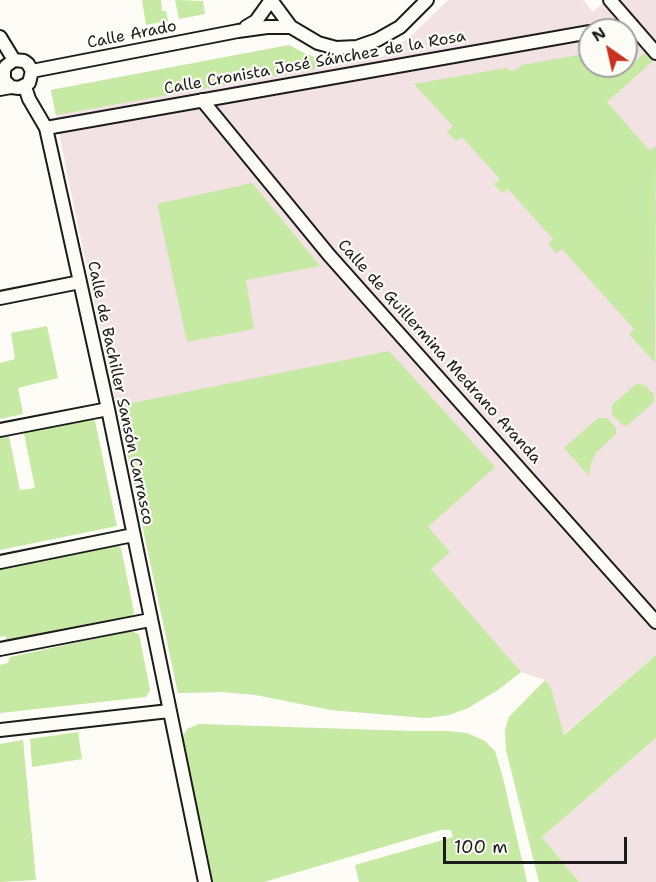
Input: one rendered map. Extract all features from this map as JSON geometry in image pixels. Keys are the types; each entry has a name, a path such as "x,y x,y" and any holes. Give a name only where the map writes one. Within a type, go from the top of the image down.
{"street":[{"path":"271,0 291,27 318,43 336,48 357,46 377,40 400,27 427,0"},
{"name":"Calle Arado","path":"238,31 256,21 271,0"},
{"path":"610,0 626,18"},
{"name":"Calle Arado","path":"32,71 238,31 267,27 291,27"},
{"path":"638,31 656,53"},
{"name":"Calle Cronista José Sánchez de la Rosa","path":"46,128 578,34"},
{"path":"0,37 14,60"},
{"path":"14,60 24,61 32,71 31,80 25,87 4,90 2,69 14,60"},
{"name":"Calle de Bachiller Sansón Carrasco","path":"25,87 29,99 46,128 108,409 205,882"},
{"name":"Calle de Guillermina Medrano Aranda","path":"202,100 329,255 656,622"},
{"path":"0,298 80,282"},
{"path":"0,430 108,409"},
{"path":"0,562 133,535"},
{"path":"0,648 150,620"},
{"path":"0,730 169,711"}],"shaded area":[{"path":"448,0 583,0 593,12 606,0 656,0 656,655 563,735 551,688 545,680 521,672 468,708 449,715 426,718 331,710 256,695 223,692 178,693 51,90 289,45 324,60 345,63 382,57 411,36"},
{"path":"656,738 656,882 579,882 542,837"}],"green space":[{"path":"142,0 161,0 162,11 166,11 168,21 146,25"},
{"path":"175,0 203,1 205,14 179,19"},
{"path":"289,45 323,60 325,67 56,115 51,90"},
{"path":"646,52 654,60 638,74 638,59"},
{"path":"578,55 578,78 634,78 607,102 650,151 656,146 655,363 629,334 634,329 562,249 556,253 548,244 553,239 508,189 502,193 494,184 500,179 462,137 456,141 447,132 453,126 414,84 506,68 509,71 516,70 522,65"},
{"path":"252,183 320,266 246,280 254,329 187,342 157,204"},
{"path":"47,326 58,378 18,388 23,414 0,419 0,363 15,359 11,333"},
{"path":"389,351 495,467 428,527 450,552 431,569 521,672 498,690 468,708 449,715 426,718 331,710 256,695 223,692 178,693 117,406"},
{"path":"636,384 645,385 654,395 654,402 627,426 622,425 612,414 612,405"},
{"path":"598,418 607,418 616,428 616,434 596,453 591,463 589,476 564,448"},
{"path":"92,419 95,421 117,526 0,550 0,438 9,436 20,490 35,488 24,433"},
{"path":"117,545 121,548 134,612 132,616 7,642 6,636 0,637 0,569"},
{"path":"131,631 139,634 150,690 146,697 0,713 0,665 8,663 10,657"},
{"path":"656,655 656,738 542,837 579,882 539,882 506,750 505,730 509,717 545,680 551,688 564,735"},
{"path":"199,724 448,731 467,733 485,741 495,751 527,882 359,882 355,865 453,837 451,830 441,830 264,882 210,882 182,746 183,736 187,729"},
{"path":"78,732 82,759 32,767 30,739"},
{"path":"23,740 36,880 0,882 0,744"}]}
